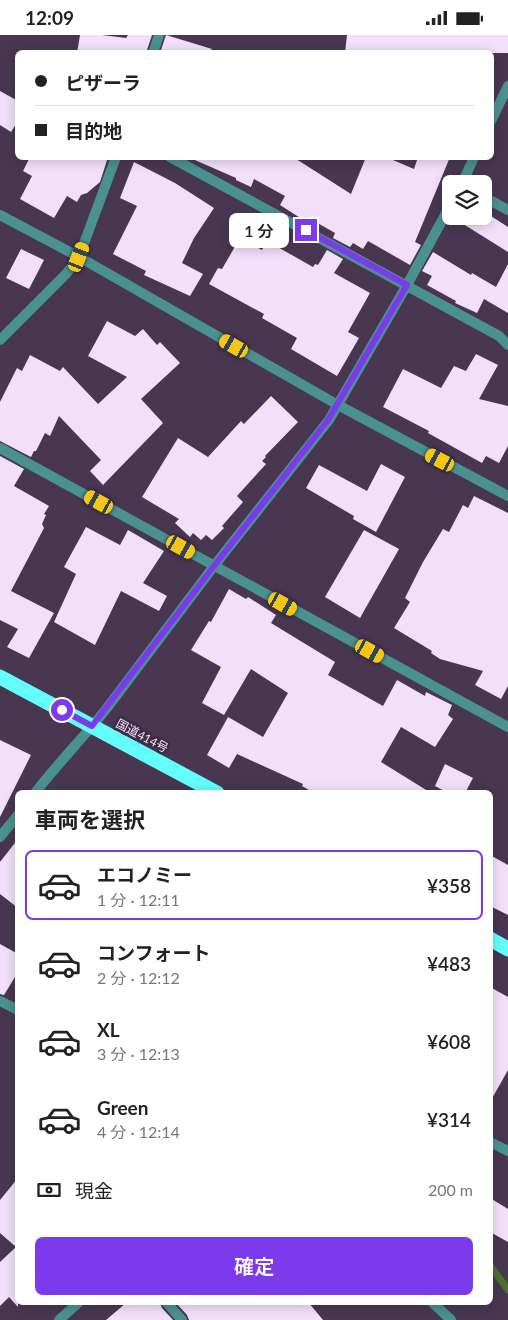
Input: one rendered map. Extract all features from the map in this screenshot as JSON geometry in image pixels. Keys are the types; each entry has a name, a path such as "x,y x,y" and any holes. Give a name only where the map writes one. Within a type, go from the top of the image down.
{"highway":[{"name":"国道414号","path":"0,677 211,790"},
{"path":"493,941 508,949"}],"street":[{"path":"154,50 159,35"},
{"path":"494,115 508,85"},
{"path":"0,340 66,274 79,257 115,160"},
{"path":"176,160 499,336 508,345"},
{"path":"466,175 473,160"},
{"path":"492,202 508,211"},
{"path":"0,215 79,257 338,405 508,496"},
{"path":"37,790 63,757 92,726 328,420 407,285 442,221"},
{"path":"0,448 508,727"},
{"path":"0,837 15,819"},
{"path":"0,1001 15,1008"},
{"path":"493,1144 508,1151"},
{"path":"59,1320 76,1305"},
{"path":"169,1305 182,1320"},
{"path":"435,1305 451,1320"}],"building":[{"path":"80,35 126,38 128,35 152,35 147,50 78,50"},
{"path":"166,35 212,49 212,50 161,50"},
{"path":"347,35 508,35 508,53 494,53 494,50 345,50"},
{"path":"0,91 15,99 15,126 11,132 0,125"},
{"path":"28,160 107,160 100,182 87,193 81,195 77,202 67,196 54,218 20,199 32,176 23,171"},
{"path":"195,160 298,160 351,194 365,160 393,160 414,169 417,160 449,160 415,242 421,245 410,265 368,241 363,249 353,243 350,247 333,238 335,233 307,217 305,221 280,205 285,196 254,179 251,187 236,180 236,178"},
{"path":"134,162 175,183 214,208 194,238 182,263 203,274 190,296 144,275 146,271 113,254 137,206 120,198"},
{"path":"492,217 508,227 508,252 465,225 492,225"},
{"path":"240,238 262,250 267,241 313,267 315,264 318,265 327,250 343,259 334,273 370,293 348,332 359,338 337,376 291,349 297,338 262,318 264,314 209,284 218,268 222,269"},
{"path":"21,249 44,260 29,289 6,278"},
{"path":"433,252 471,275 472,273 496,287 508,264 508,313 484,299 477,313 455,303 456,301 427,285 432,276 422,271"},
{"path":"107,321 135,336 143,329 157,345 160,342 180,363 141,399 163,423 103,485 90,471 101,460 59,416 50,436 45,433 31,457 0,441 0,402 17,368 22,371 30,355 60,371 63,367 98,404 127,377 88,356"},
{"path":"476,354 498,365 479,399 508,406 508,446 499,463 486,456 482,463 428,433 429,431 383,407 403,369 441,388 454,366 466,371"},
{"path":"271,396 298,422 265,456 262,461 266,464 237,496 243,502 222,526 224,528 212,540 206,535 201,540 193,533 190,537 175,523 179,519 142,497 178,438 208,457 241,421 244,424"},
{"path":"0,456 24,469 14,486 49,506 44,514 46,515 42,524 44,528 11,591 54,613 29,658 7,647 18,629 0,620"},
{"path":"381,464 405,477 376,532 353,519 354,516 306,488 319,465 367,491"},
{"path":"474,496 508,513 508,686 501,699 475,685 483,671 440,659 431,653 432,651 394,628 410,602 405,598 423,562 443,529 449,532 463,505 468,508"},
{"path":"86,527 120,545 128,530 164,551 143,583 167,596 159,611 121,591 95,645 54,622 76,574 64,567"},
{"path":"364,530 399,549 360,618 325,597"},
{"path":"229,589 246,599 248,597 276,615 271,623 335,662 328,675 383,706 397,680 425,696 426,692 452,705 448,715 453,719 435,747 401,727 381,762 426,790 309,790 302,786 303,784 237,754 229,768 207,755 228,717 263,737 288,693 251,669 224,715 202,703 221,667 191,650 209,621 211,622"},
{"path":"0,740 31,755 0,817"},
{"path":"445,764 473,778 467,790 442,790 435,786"},
{"path":"15,843 15,906 0,894 0,862"},
{"path":"493,857 508,865 508,915 493,908"},
{"path":"0,944 15,952 15,977 4,995 0,994"},
{"path":"493,989 508,997 508,1070 493,1097"},
{"path":"15,1182 15,1246 0,1233 0,1200"},
{"path":"493,1200 508,1209 508,1242 493,1234"},
{"path":"15,1248 15,1304 9,1297 0,1306 0,1262"},
{"path":"124,1305 161,1305 173,1320 106,1320"},
{"path":"178,1305 311,1305 323,1320 189,1320"}],"waterway":[{"path":"493,1269 508,1290"}],"route":[{"path":"62,710 92,726 328,420 407,285 306,230"}]}
